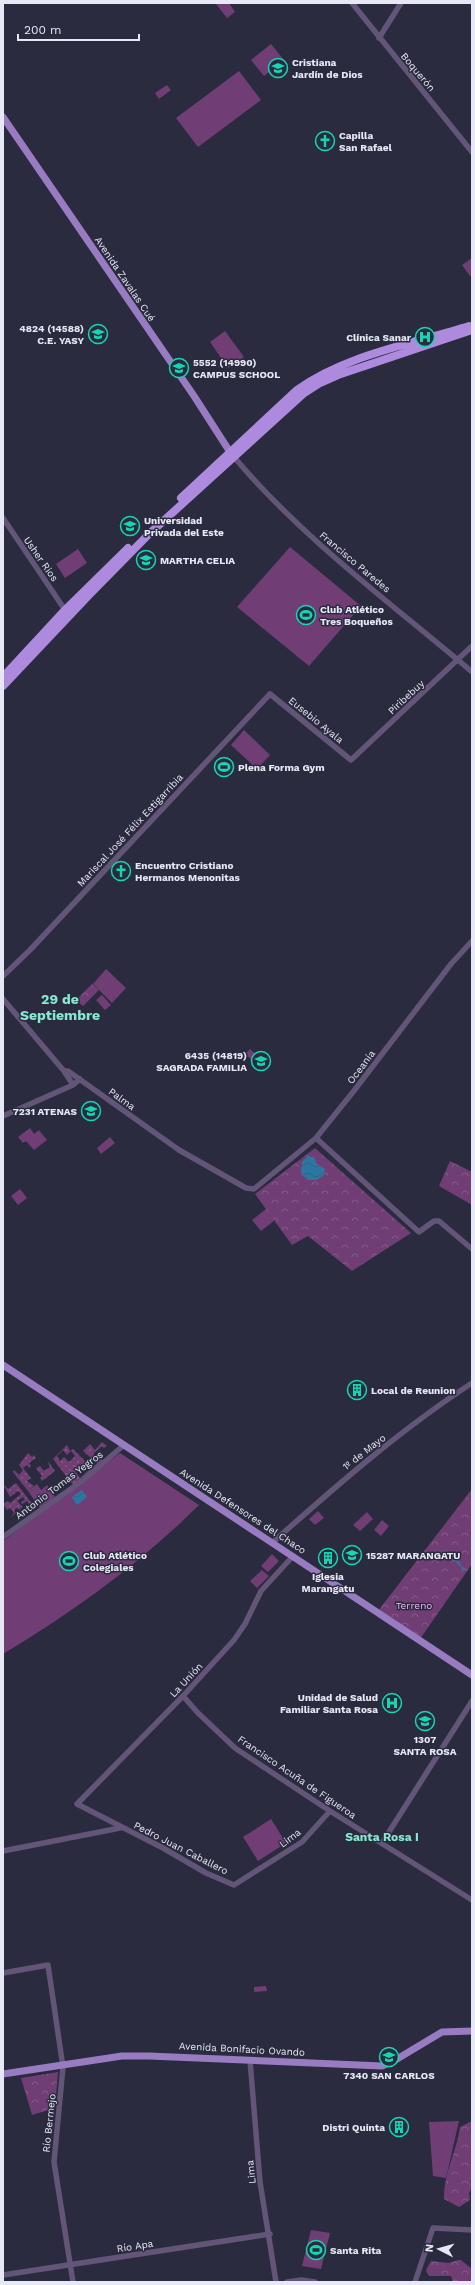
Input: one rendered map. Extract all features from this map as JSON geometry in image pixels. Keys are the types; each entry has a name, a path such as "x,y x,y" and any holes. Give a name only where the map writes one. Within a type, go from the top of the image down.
{"highway":[{"path":"443,333 455,326 472,320"},
{"path":"3,686 121,562 296,390 318,376 346,364 472,325"},
{"path":"3,677 66,610 232,454 296,400 320,383 472,330"}],"main road":[{"name":"Avenida Zavalas Cué","path":"3,117 232,454"},
{"name":"Avenida Defensores del Chaco","path":"3,1365 293,1556 385,1620 472,1676"},
{"name":"Avenida Bonifacio Ovando","path":"3,2074 136,2056 197,2056 382,2066 392,2062 442,2032 472,2031"}],"street":[{"name":"Boquerón","path":"352,3 472,152"},
{"path":"380,38 401,3"},
{"name":"Francisco Paredes","path":"232,454 261,490 291,520 472,672"},
{"name":"Usher Rios","path":"3,518 66,610"},
{"name":"Piribebuy","path":"351,760 472,646"},
{"name":"Eusebio Ayala","path":"270,694 351,760"},
{"name":"Mariscal José Félix Estigarribia","path":"3,976 30,950 270,694"},
{"name":"Oceanía","path":"251,1189 257,1188 316,1138 451,964 472,941"},
{"name":"Palma","path":"3,999 64,1070 80,1079 178,1150 251,1189"},
{"path":"64,1070 73,1085"},
{"path":"3,1116 73,1085 80,1079"},
{"path":"316,1138 418,1232 434,1221 439,1221 472,1249"},
{"name":"1º de Mayo","path":"272,1543 346,1478 434,1407 472,1383"},
{"name":"Antonio Tomas Yegros","path":"3,1537 89,1476 124,1445"},
{"name":"La Unión","path":"77,1804 183,1696 234,1640 245,1624 261,1591 293,1556"},
{"name":"Francisco Acuña de Figueroa","path":"183,1696 198,1714 235,1748 330,1811 472,1900"},
{"path":"382,1843 472,1701"},
{"name":"Pedro Juan Caballero","path":"77,1804 120,1828 163,1848 206,1873 234,1885"},
{"name":"Lima","path":"234,1885 302,1842 330,1811"},
{"name":"Pedro Juan Caballero","path":"3,1851 120,1828"},
{"name":"Río Bermejo","path":"3,1973 48,1965 63,2067 54,2162 73,2282"},
{"name":"Lima","path":"250,2060 260,2182 270,2234 276,2282"},
{"path":"415,2282 433,2228 472,2230"},
{"name":"Río Apa","path":"3,2275 270,2234"},
{"path":"287,2282 301,2280 315,2282"}],"green space":[{"path":"229,3 235,12 227,18 216,4"},
{"path":"271,44 284,60 264,76 251,60"},
{"path":"239,71 261,100 198,147 176,118"},
{"path":"167,85 171,90 159,99 155,93"},
{"path":"472,258 472,275 470,276 462,265"},
{"path":"225,331 244,357 228,368 210,342"},
{"path":"290,547 361,606 309,666 237,607"},
{"path":"78,549 87,563 65,578 56,564"},
{"path":"244,730 270,755 257,769 231,745"},
{"path":"106,969 126,988 112,1003 93,984"},
{"path":"92,984 99,990 83,1006 76,1000"},
{"path":"102,995 111,1005 105,1010 96,1000"},
{"path":"250,1049 261,1059 257,1064 245,1054"},
{"path":"30,1128 34,1134 39,1130 47,1140 34,1150 26,1141 23,1143 18,1137"},
{"path":"110,1137 115,1143 101,1154 97,1148"},
{"path":"315,1148 411,1233 352,1271 308,1236 292,1245 255,1194"},
{"path":"450,1161 472,1172 472,1205 439,1186"},
{"path":"20,1189 27,1198 18,1205 11,1196"},
{"path":"270,1206 279,1217 261,1231 252,1220"},
{"path":"102,1442 107,1446 104,1448 102,1446 93,1454 98,1460 101,1458 103,1461 73,1485 53,1459 67,1445 70,1451 73,1449 92,1468 97,1463 83,1451 90,1444 95,1450","holes":["63,1450 67,1455 71,1451 75,1456 69,1462 64,1457 60,1461 57,1456","85,1463 90,1469 80,1478 75,1471"]},
{"path":"28,1453 32,1457 34,1455 36,1458 29,1463 31,1466 29,1468 27,1465 23,1468 31,1478 27,1481 34,1486 28,1491 13,1472 14,1470 19,1475 23,1470 19,1465"},
{"name":"Club Atlético Colegiales","path":"120,1453 199,1505 154,1547 106,1586 3,1654 3,1541"},
{"path":"47,1460 55,1471 42,1481 40,1478 42,1476 36,1468 40,1466 44,1471 50,1467"},
{"path":"16,1483 33,1505 31,1507 27,1501 22,1504 21,1503 25,1499 23,1497 17,1501 23,1507 20,1509 23,1512 17,1508 14,1510 16,1513 11,1517 14,1513 10,1508 7,1510 3,1504 8,1501 10,1503 21,1494 18,1491 10,1497 3,1484 8,1489"},
{"path":"37,1484 41,1490 47,1485 55,1497 40,1508 28,1491"},
{"name":"Terreno","path":"472,1489 472,1564 420,1639 378,1611"},
{"path":"318,1511 324,1518 315,1525 309,1519"},
{"path":"367,1512 373,1519 360,1531 353,1525"},
{"path":"382,1520 389,1526 381,1536 374,1530"},
{"path":"272,1554 279,1561 268,1572 261,1566"},
{"path":"262,1570 269,1576 257,1588 250,1581"},
{"path":"271,1819 286,1843 258,1861 243,1837"},
{"path":"266,1986 267,1991 254,1992 254,1987"},
{"path":"58,2072 55,2108 32,2115 21,2078"},
{"path":"459,2121 446,2178 433,2176 429,2122"},
{"path":"472,2121 472,2187 469,2193 470,2200 459,2207 444,2199 444,2190 460,2127"},
{"name":"Santa Rita","path":"311,2230 330,2233 321,2269 302,2266"},
{"path":"461,2260 472,2269 472,2282 453,2282 451,2276 429,2276 426,2270 431,2261 449,2263"}],"water":[{"path":"308,1156 314,1157 317,1164 325,1169 323,1176 317,1180 308,1180 301,1173 302,1162"},
{"path":"82,1490 87,1497 77,1505 72,1497"},
{"path":"445,1554 455,1555 460,1564 467,1571 462,1569 452,1557 445,1556"}],"place":[{"name":"Cristiana Jardín de Dios","path":"278,68"},
{"name":"Capilla San Rafael","path":"325,141"},
{"name":"4824 (14588) C.E. YASY","path":"98,334"},
{"name":"Clínica Sanar","path":"425,337"},
{"name":"5552 (14990) CAMPUS SCHOOL","path":"179,368"},
{"name":"Universidad Privada del Este","path":"130,526"},
{"name":"MARTHA CELIA","path":"146,560"},
{"name":"Club Atlético Tres Boqueños","path":"306,615"},
{"name":"Plena Forma Gym","path":"224,767"},
{"name":"Encuentro Cristiano Hermanos Menonitas","path":"121,871"},
{"name":"6435 (14819) SAGRADA FAMILIA","path":"261,1061"},
{"name":"7231 ATENAS","path":"91,1111"},
{"name":"Local de Reunion","path":"357,1390"},
{"name":"15287 MARANGATU","path":"352,1555"},
{"name":"Iglesia Marangatu","path":"328,1558"},
{"name":"Club Atlético Colegiales","path":"69,1561"},
{"name":"Unidad de Salud Familiar Santa Rosa","path":"392,1703"},
{"name":"1307 SANTA ROSA","path":"425,1721"},
{"name":"7340 SAN CARLOS","path":"389,2057"},
{"name":"Distri Quinta","path":"399,2127"},
{"name":"Santa Rita","path":"316,2250"}],"district":[{"name":"29 de Septiembre","path":"60,1008"},
{"name":"Santa Rosa I","path":"382,1837"}]}
